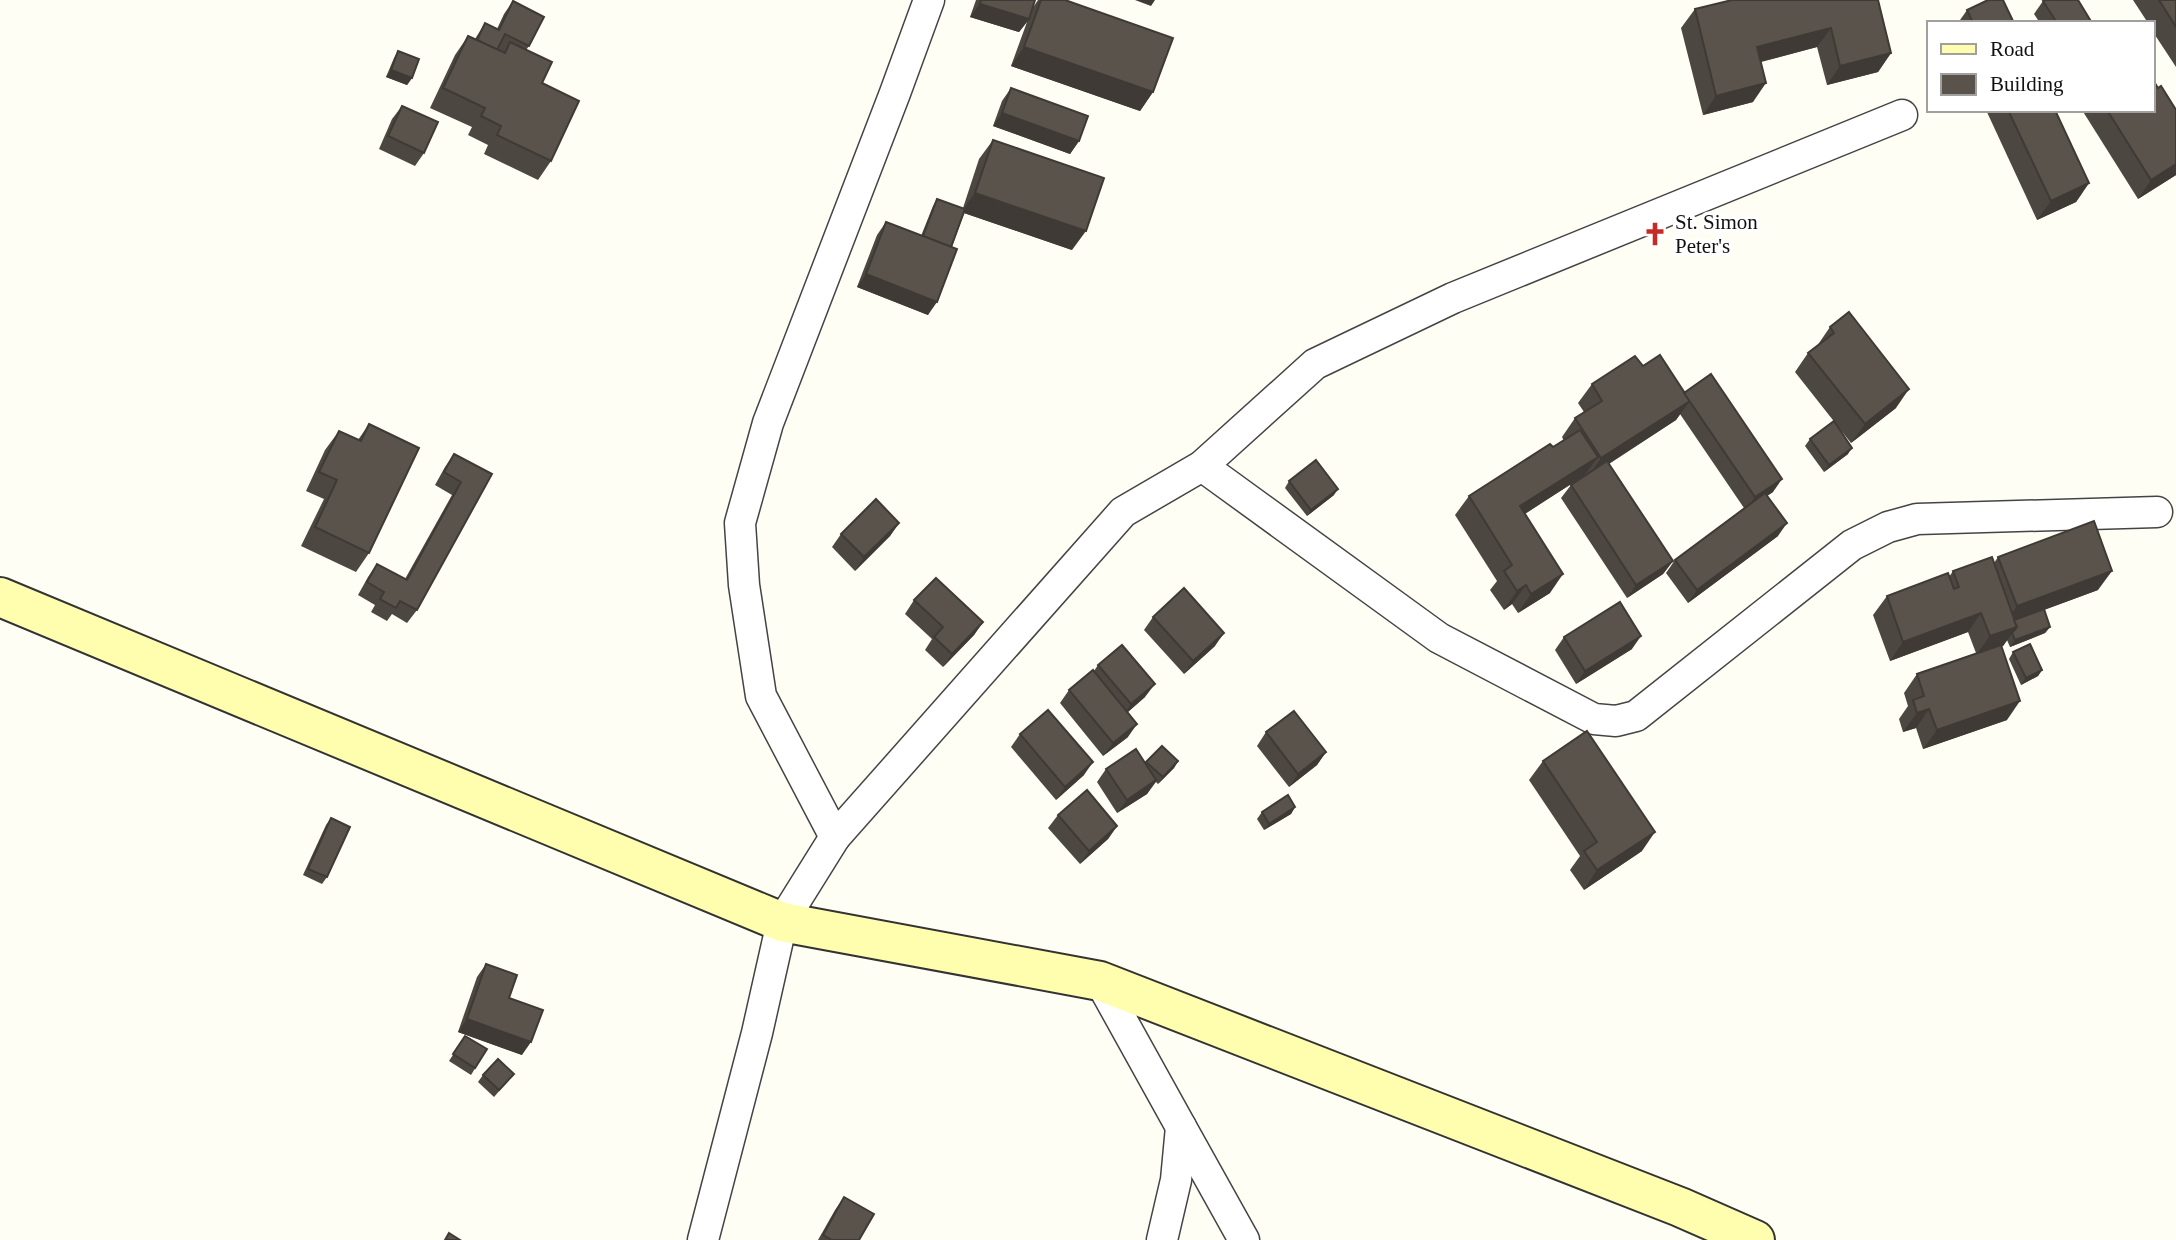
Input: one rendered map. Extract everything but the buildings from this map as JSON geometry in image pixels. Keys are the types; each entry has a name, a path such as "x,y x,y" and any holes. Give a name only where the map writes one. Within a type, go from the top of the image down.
{"street":[{"path":"835,837 761,696 744,585 740,523 768,423 929,0"},
{"path":"703,1240 757,1033 782,922 835,837 1123,512 1202,466 1315,364 1453,298 1902,115"},
{"path":"1202,466 1439,638 1594,719 1616,721 1636,716 1852,545 1888,527 1917,519 2157,512"},
{"path":"0,597 782,922 1100,981 1667,1202 1755,1240"},
{"path":"1100,981 1244,1240"},
{"path":"1162,1240 1176,1180 1181,1128"}],"place":[{"name":"St. Simon Peter's","path":"1655,234"}]}
